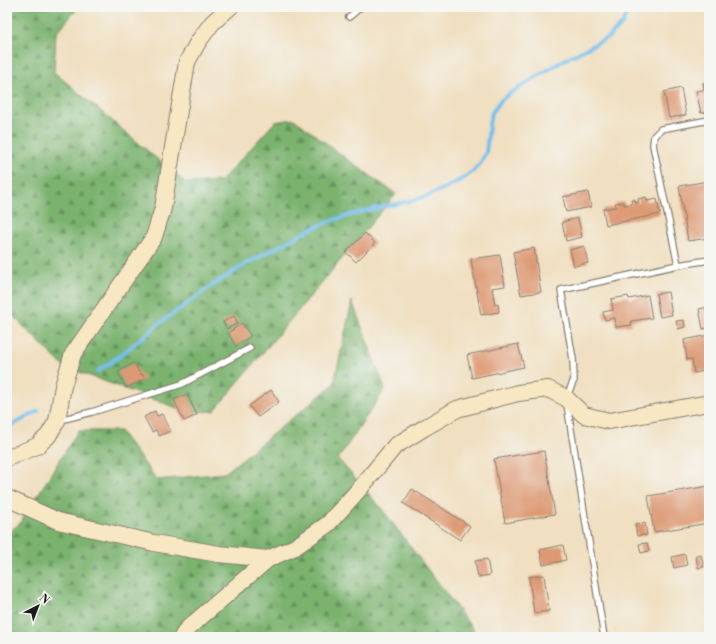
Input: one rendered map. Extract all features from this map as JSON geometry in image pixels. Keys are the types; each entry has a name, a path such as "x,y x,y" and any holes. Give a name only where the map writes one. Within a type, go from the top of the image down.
{"street":[{"path":"7,458 37,446 48,436 57,421 63,386 73,354 154,237 162,208 187,62 198,42 212,23 230,7"},
{"path":"182,637 187,629 268,559 294,547 328,524 395,446 457,409 518,393 548,389 566,398 584,415 609,422 709,403"},
{"path":"7,498 58,521 154,543 219,554 268,559"}],"lane":[{"path":"349,16 361,7"},
{"path":"678,265 654,145 654,136 661,129 709,120"},
{"path":"604,637 566,398 574,380 573,359 561,290 678,265 709,260"},
{"path":"57,421 92,412 182,384 250,348"}],"green space":[{"path":"7,7 79,7 56,33 54,72 186,183 221,181 275,122 294,119 396,194 214,411 188,412 63,366 7,310"},
{"path":"352,301 385,389 338,459 381,508 479,637 7,637 7,534 20,523 78,431 120,431 157,480 225,473 334,384"}],"building":[{"path":"709,82 709,112 701,113 696,91 704,90 703,83"},
{"path":"681,88 686,115 669,118 664,92"},
{"path":"709,181 709,238 688,241 679,186"},
{"path":"588,192 591,207 566,212 563,197"},
{"path":"646,197 647,201 657,199 660,214 606,225 603,209 616,207 615,203 624,202 624,205 632,204 631,200 635,200 636,203 639,203 638,199"},
{"path":"578,218 582,237 566,241 562,222"},
{"path":"365,233 375,243 356,262 346,252"},
{"path":"584,246 588,263 574,266 570,250"},
{"path":"534,248 541,292 521,295 513,252"},
{"path":"500,255 505,286 492,288 495,305 498,304 499,312 481,315 471,259"},
{"path":"668,292 672,315 660,317 656,294"},
{"path":"648,295 652,318 631,321 632,325 616,327 615,318 605,320 603,312 613,310 611,299 628,296 629,299"},
{"path":"709,307 709,328 703,329 699,309"},
{"path":"234,316 238,323 227,329 223,322"},
{"path":"684,320 685,327 678,329 676,321"},
{"path":"242,323 251,336 236,346 228,333"},
{"path":"709,335 709,370 694,373 692,359 687,360 684,340"},
{"path":"518,344 524,367 472,378 467,355"},
{"path":"134,363 140,374 142,374 145,379 126,388 118,372"},
{"path":"271,390 279,402 258,417 249,406"},
{"path":"187,394 197,415 184,421 174,400"},
{"path":"155,411 157,416 162,414 170,431 159,436 156,430 152,432 144,417"},
{"path":"544,451 555,514 505,523 494,459"},
{"path":"709,486 709,523 654,532 648,496"},
{"path":"412,489 470,526 460,540 403,503"},
{"path":"645,523 647,535 637,536 635,524"},
{"path":"647,543 649,551 641,553 639,544"},
{"path":"563,545 566,560 543,565 540,550"},
{"path":"685,554 687,565 674,568 672,557"},
{"path":"701,555 704,567 698,568 696,556"},
{"path":"487,559 490,575 478,577 475,561"},
{"path":"544,575 549,611 534,613 529,577"}],"waterway":[{"path":"98,371 210,287 246,264 311,229 333,220 427,196 464,178 480,164 486,153 490,118 500,101 564,60 609,37 623,23 629,7"},
{"path":"7,428 38,411"}]}
